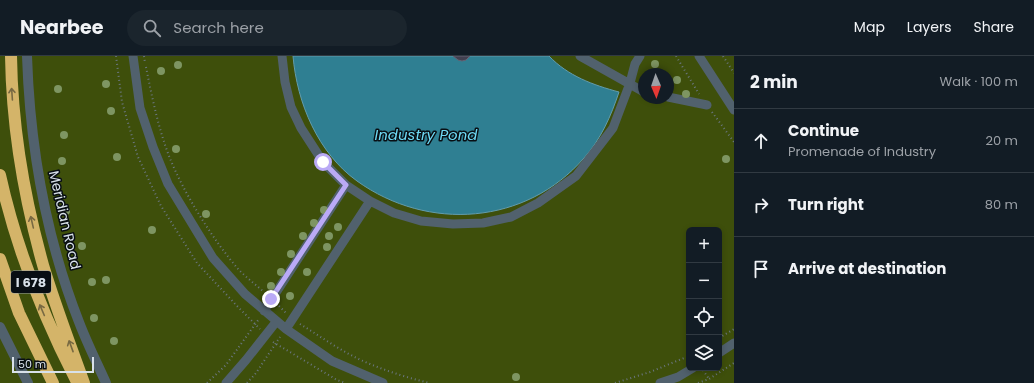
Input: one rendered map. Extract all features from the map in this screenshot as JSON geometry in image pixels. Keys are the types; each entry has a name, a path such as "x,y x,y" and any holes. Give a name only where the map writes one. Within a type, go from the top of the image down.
{"highway":[{"path":"11,56 12,92 17,144 30,214 49,283 84,383"},
{"name":"I 678","path":"0,175 12,225 27,271 50,327 78,383"},
{"name":"I 678","path":"0,259 22,319 52,383"}],"street":[{"name":"Meridian Road","path":"27,56 30,111 38,168 48,222 63,276 79,322 106,383"},
{"path":"133,56 140,108 153,147 168,184 214,258 244,294 276,322 332,361 384,383"},
{"path":"282,56 285,82 291,107 301,128 323,162 346,185 370,201 394,213 421,221 453,224 483,223 511,217 538,203 576,176 612,128 630,83 635,64 640,56"},
{"path":"580,56 638,88"},
{"path":"699,56 734,110"},
{"path":"674,98 707,105"},
{"path":"264,311 346,185"},
{"path":"286,329 370,201"},
{"path":"226,383 276,322"},
{"path":"0,327 28,383"},
{"path":"722,351 734,343"},
{"path":"660,383 678,377 688,371"}],"path":[{"path":"144,56 156,116 170,156 184,187 207,227 240,270 292,319 334,346 370,364 429,383"},
{"path":"723,56 734,73"},
{"path":"207,383 226,365 264,311"},
{"path":"247,383 256,373 286,329"},
{"path":"722,336 734,329"},
{"path":"615,383 650,372 686,357"},
{"path":"698,383 734,363"},
{"path":"704,371 709,378"}],"green space":[{"path":"0,56 734,56 734,383 0,383"}],"water":[{"name":"Industry Pond","path":"293,56 549,56 564,69 581,79 619,92 613,110 596,143 584,158 561,180 534,197 505,208 475,214 445,214 414,208 385,197 357,181 343,170 321,142 312,126 299,91"}],"building":[{"path":"453,56 470,56 466,60 462,61"}],"route":[{"path":"271,299 346,185 323,162"}]}
